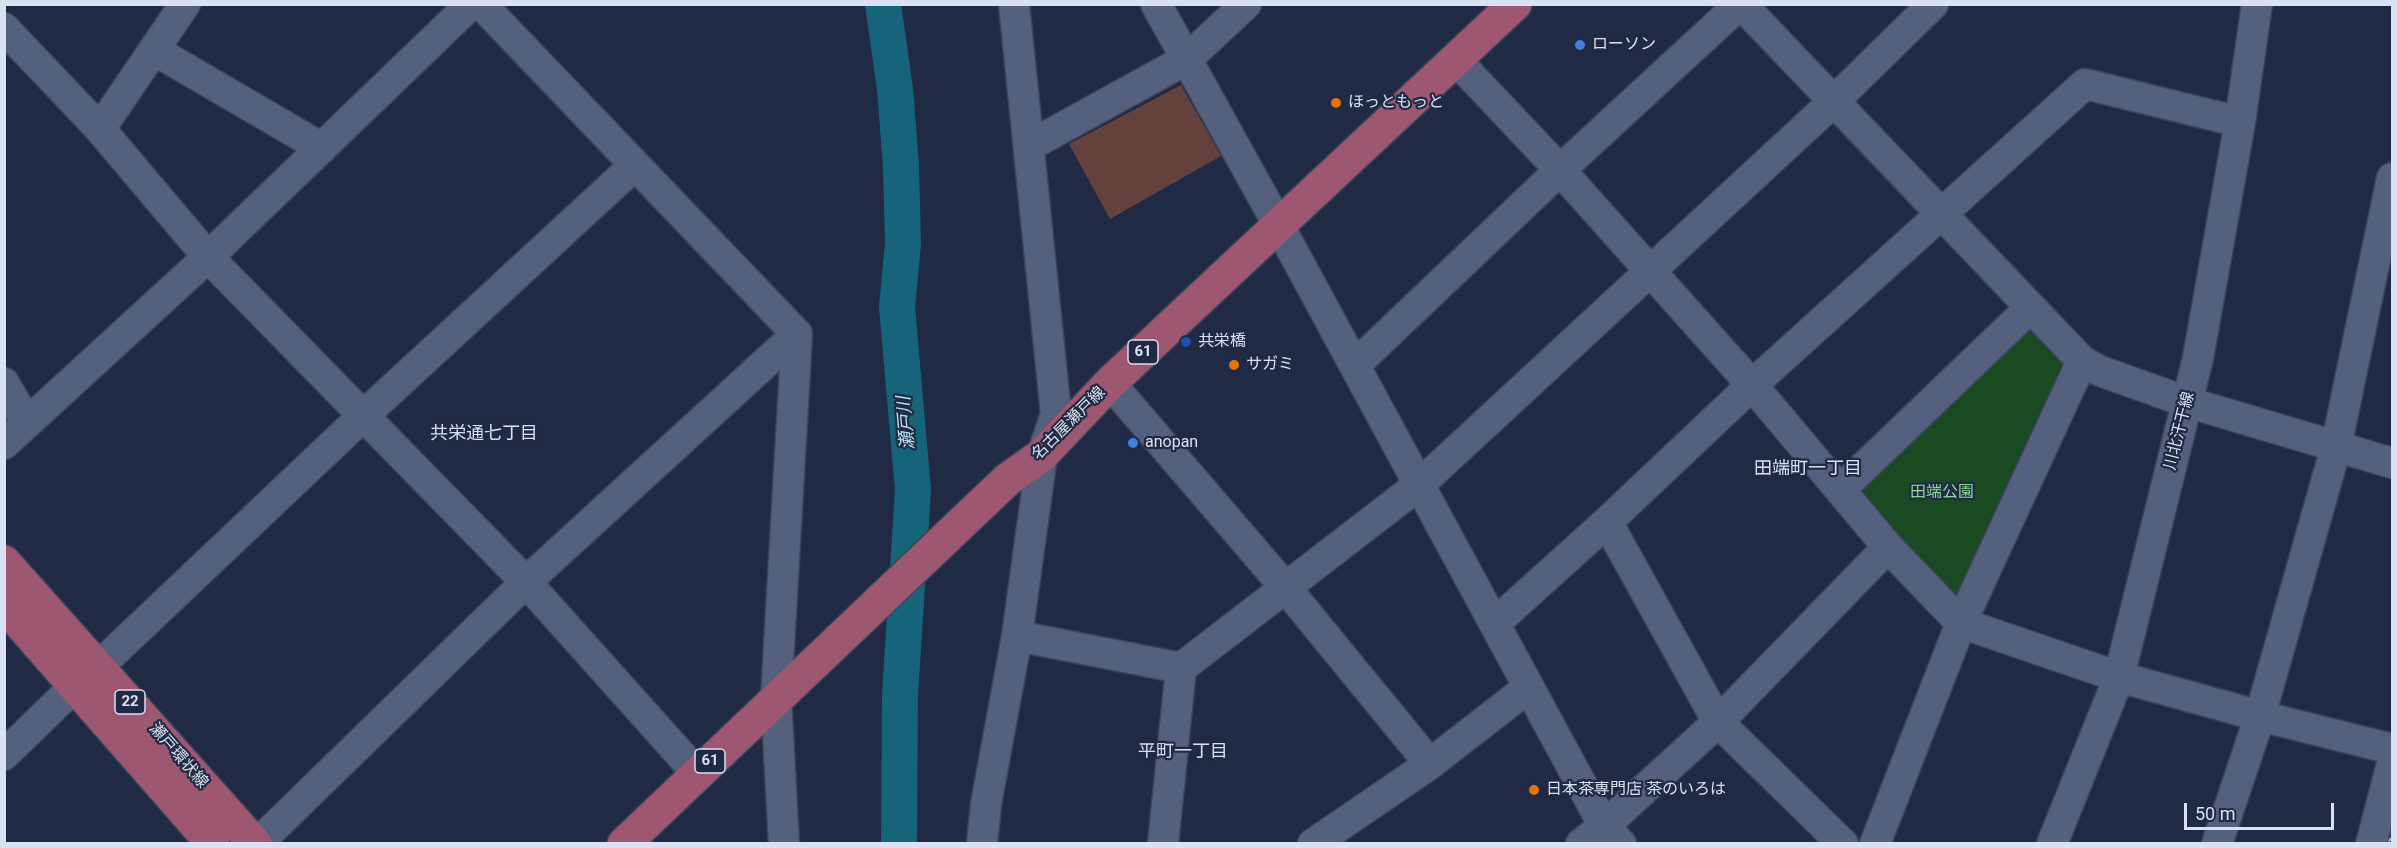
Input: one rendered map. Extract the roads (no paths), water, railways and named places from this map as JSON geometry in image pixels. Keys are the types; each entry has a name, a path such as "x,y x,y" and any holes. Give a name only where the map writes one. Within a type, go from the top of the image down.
{"main road":[{"name":"名古屋瀬戸線","path":"624,843 1008,479 1042,455 1110,383 1515,4"},
{"name":"瀬戸環状線","path":"4,562 213,843"},
{"name":"瀬戸環状線","path":"4,605 87,676 256,843"}],"street":[{"path":"100,129 185,4"},
{"path":"4,444 208,256 471,4"},
{"path":"481,4 797,334 784,843"},
{"path":"982,843 986,804 1017,636 1042,455 1056,414 1014,4"},
{"path":"1156,4 1495,622 1602,838 1888,547"},
{"path":"1029,146 1187,59 1246,4"},
{"path":"1355,365 1560,170 1740,4 2082,361 2100,371 2187,402 2392,463"},
{"path":"1162,843 1181,668 1420,484 1833,102 1934,4"},
{"name":"川北汗干線","path":"2052,843 2119,677 2198,358 2240,122 2257,4"},
{"path":"4,28 100,129 208,256 526,582 697,773"},
{"path":"154,50 321,148"},
{"path":"1456,60 1560,170 1752,385 1888,547 1961,623 2119,677 2392,749"},
{"path":"1495,622 1607,522 1752,385 2085,84 2240,122"},
{"path":"4,755 363,416 635,165"},
{"path":"2217,843 2260,716 2336,447 2392,178"},
{"path":"1840,490 2030,308"},
{"path":"256,843 526,582 797,334"},
{"path":"1875,843 1961,623 2082,361"},
{"path":"4,383 27,423"},
{"path":"1110,383 1285,587 1430,764"},
{"path":"1607,522 1718,722 1843,843"},
{"path":"1017,636 1181,668"},
{"path":"1321,841 1430,764 1529,687"},
{"path":"2371,843 2392,764"}],"waterway":[{"name":"瀬戸川","path":"883,4 895,89 901,166 903,244 897,307 913,490 900,695 899,844"}],"place":[{"name":"ローソン","path":"1580,45"},
{"name":"ほっともっと","path":"1336,103"},
{"name":"共栄橋","path":"1186,342"},
{"name":"サガミ","path":"1234,365"},
{"name":"anopan","path":"1133,443"},
{"name":"日本茶専門店 茶のいろは","path":"1534,790"}],"district":[{"name":"共栄通七丁目","path":"484,434"},
{"name":"田端町一丁目","path":"1808,469"},
{"name":"平町一丁目","path":"1183,752"}],"park label":[{"name":"田端公園","path":"1942,493"}]}
